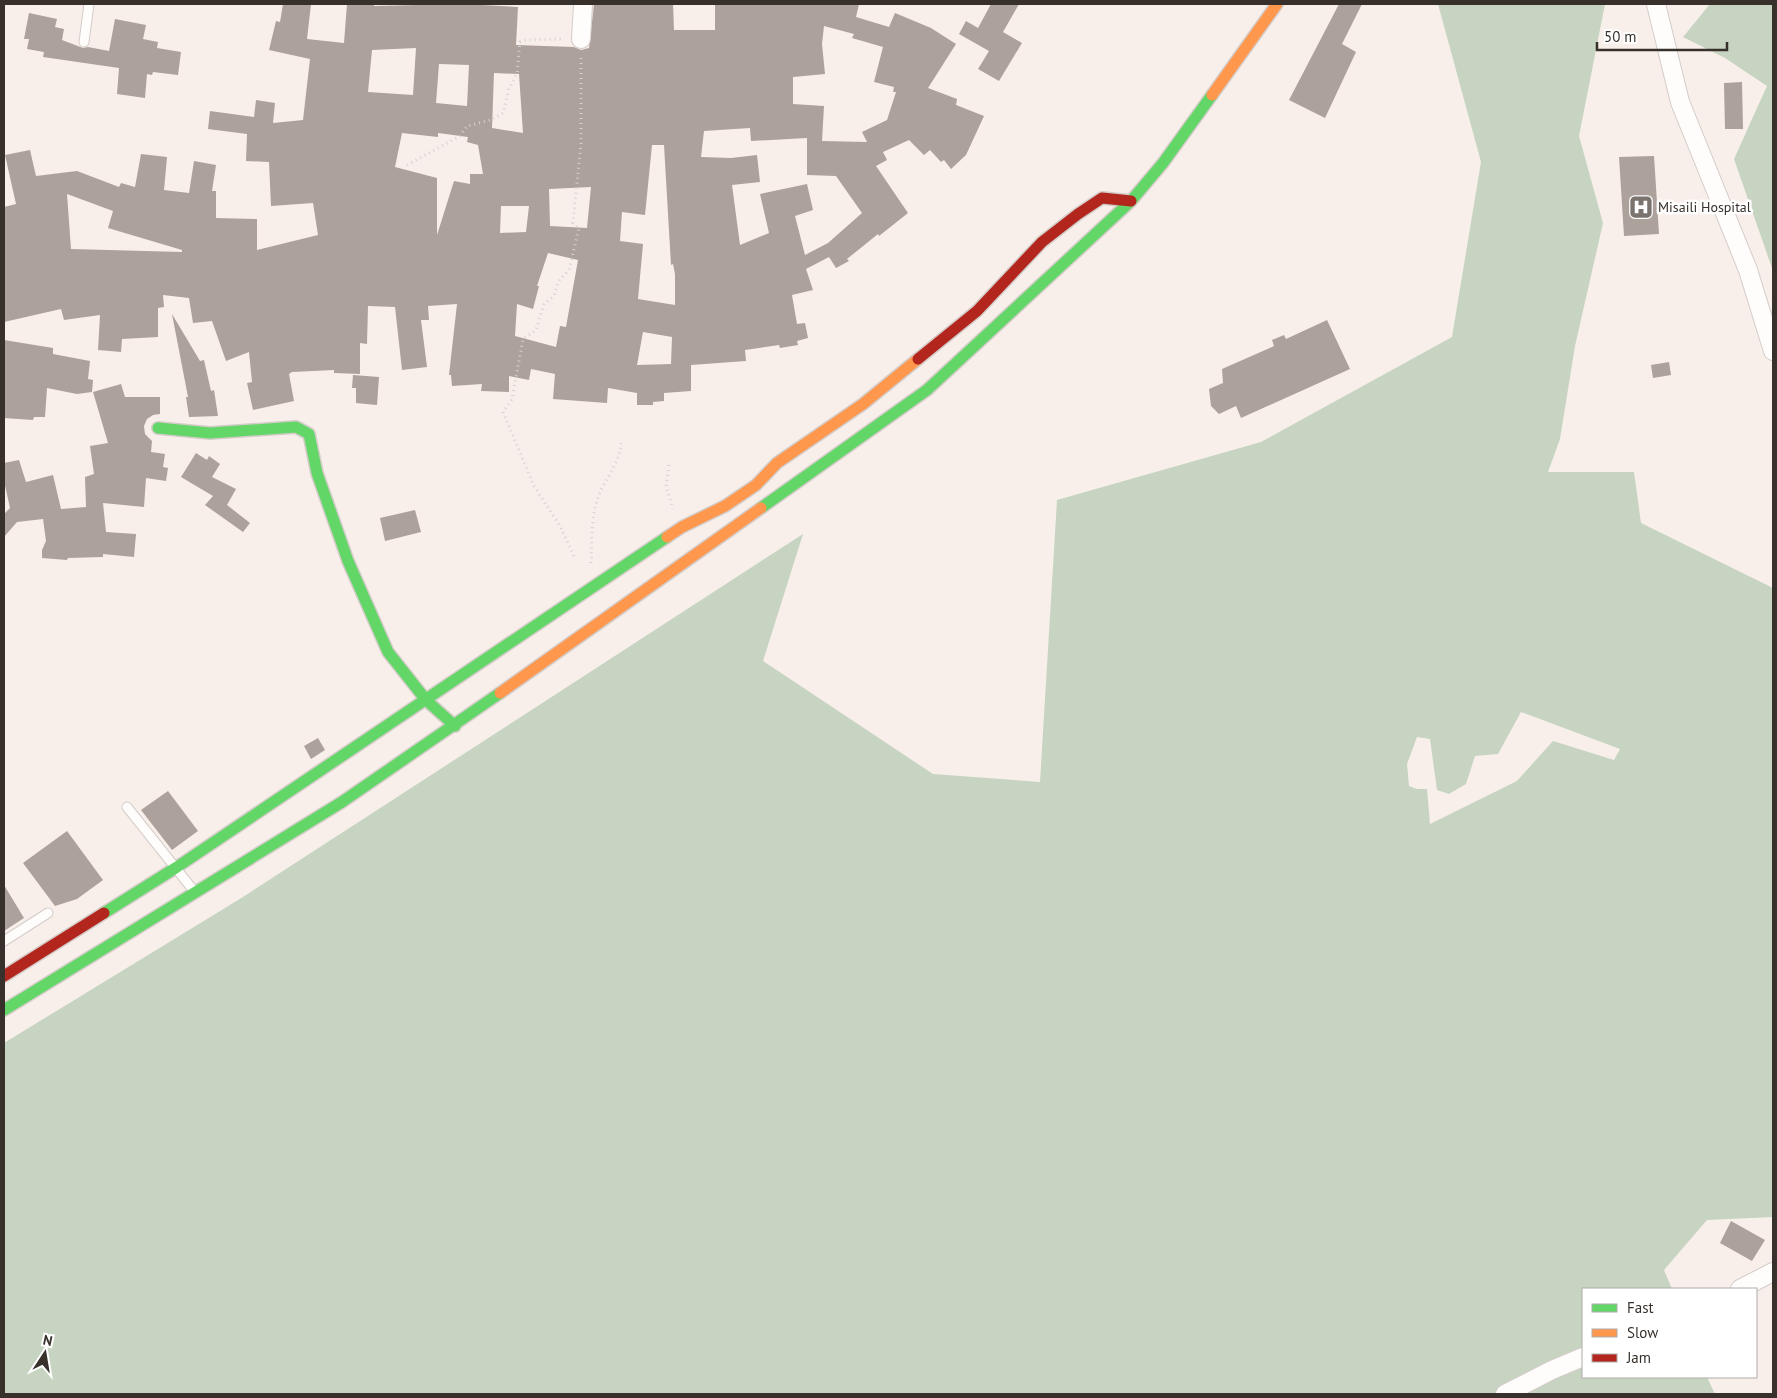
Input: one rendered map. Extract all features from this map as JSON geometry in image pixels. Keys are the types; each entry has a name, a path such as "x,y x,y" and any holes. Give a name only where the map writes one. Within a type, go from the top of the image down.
{"street":[{"path":"581,39 583,4"},
{"path":"4,1010 342,802 455,726 927,390 1131,201 1163,163 1277,4"},
{"path":"1656,4 1680,102 1748,270 1773,351"},
{"path":"4,976 176,867 680,529 725,506 756,485 777,463 863,404 977,311 1042,242 1078,214 1102,198 1131,201"},
{"path":"158,428 182,432 247,432 296,427 303,429 309,434 316,473 345,552 388,652 426,700 455,726"},
{"path":"1742,1288 1773,1272"},
{"path":"1505,1394 1552,1370 1582,1357"}],"lane":[{"path":"84,42 89,4"},
{"path":"127,807 195,893"},
{"path":"4,941 48,913"}],"path":[{"path":"407,165 460,136 467,126 491,120 503,113 509,89 517,73 520,42 526,40 581,39 581,142 572,223 579,228 576,248 569,270 558,282 554,296 544,304 536,330 523,339 512,399 503,412 534,486 560,526 574,556"},
{"path":"589,589 598,497 621,453 621,444"},
{"path":"669,465 666,486 680,529"}],"green space":[{"path":"1438,4 1605,4 1579,136 1603,223 1575,346 1560,439 1548,472 1634,472 1641,523 1773,588 1773,1217 1707,1220 1664,1270 1672,1288 1582,1288 1582,1378 1707,1378 1715,1394 4,1394 4,1043 243,897 803,534 763,661 933,774 1040,782 1057,500 1261,442 1452,337 1481,162","holes":["1521,712 1620,749 1614,760 1553,741 1517,781 1430,824 1427,789 1417,789 1409,786 1407,764 1417,737 1430,739 1437,790 1449,794 1466,784 1475,756 1498,754"]},
{"path":"1710,4 1773,4 1773,271 1734,159 1767,86 1725,58 1683,37"}],"building":[{"path":"283,4 311,4 307,39 344,43 347,4 374,4 374,6 462,4 518,7 516,45 574,47 581,50 589,48 594,4 673,4 674,30 715,30 715,4 859,4 856,17 889,27 895,13 931,28 956,44 928,88 957,99 956,105 984,116 966,155 951,169 944,160 941,162 930,150 924,155 909,140 883,152 887,160 876,166 908,213 847,259 849,261 836,268 829,257 806,269 813,290 792,295 797,324 805,323 808,338 797,341 798,345 780,348 779,345 745,350 746,361 691,365 691,391 664,393 664,401 653,402 653,405 637,405 637,393 608,388 607,403 553,399 555,374 531,369 529,380 509,376 509,392 481,391 482,384 452,386 451,375 449,375 457,304 428,306 429,320 421,320 427,367 402,370 395,307 368,306 367,344 360,343 360,374 334,373 334,370 292,372 289,374 294,401 253,410 247,383 252,382 249,352 226,361 212,321 193,323 189,298 163,295 164,307 158,308 158,337 122,339 121,352 98,350 100,315 64,320 61,309 4,322 4,207 16,204 5,155 30,150 36,176 77,171 119,187 121,183 135,187 141,154 167,157 164,190 189,193 194,161 216,165 212,191 216,191 216,218 257,219 257,250 318,235 313,203 271,206 269,162 246,161 247,134 208,129 210,111 254,117 256,100 275,103 273,123 303,120 310,59 269,50 276,21 280,22","holes":["824,26 854,34 852,38 883,47 874,82 894,87 893,92 896,92 887,120 862,132 867,142 822,141 824,106 793,104 793,77 825,74 822,44","416,48 413,95 368,92 372,50","439,64 469,65 467,106 436,103","494,73 519,74 523,133 492,128","750,128 751,141 807,138 807,175 836,176 862,213 828,243 805,255 795,216 813,210 807,184 760,194 769,233 740,245 732,185 760,182 757,155 731,158 701,157 704,131","402,133 438,137 438,133 468,137 467,142 478,145 483,174 470,174 470,184 454,181 437,235 437,178 395,167","652,145 664,145 671,265 673,264 675,274 675,305 638,299 643,244 620,241 622,212 645,215","591,187 587,228 550,226 549,189","67,194 113,211 108,228 182,250 182,252 71,249","501,206 529,206 526,232 500,233","548,253 578,260 566,327 560,326 556,347 515,336 517,304 533,309 539,286 537,286","643,332 672,337 671,364 637,365"]},
{"path":"991,4 1019,4 1003,32 1022,43 999,81 978,69 989,51 959,34 966,21 978,28"},
{"path":"1339,4 1362,4 1342,44 1356,52 1325,118 1289,100"},
{"path":"29,13 57,19 55,27 64,29 62,40 83,48 88,47 109,51 115,19 146,25 143,39 158,42 157,48 181,52 178,75 153,72 152,75 147,74 145,98 117,94 119,68 43,57 44,52 27,49 29,39 24,39"},
{"path":"1742,82 1743,129 1725,129 1724,83"},
{"path":"1654,156 1659,234 1624,236 1619,157"},
{"path":"172,314 200,361 204,360 211,391 214,390 218,416 189,417 186,397 188,397"},
{"path":"1327,320 1350,369 1241,418 1236,406 1219,414 1211,406 1209,389 1223,383 1222,369 1274,346 1272,340 1284,335 1286,339"},
{"path":"4,340 53,348 53,354 90,361 88,379 93,380 92,392 77,394 47,388 45,417 34,417 33,420 4,418"},
{"path":"1669,362 1671,375 1653,378 1651,365"},
{"path":"353,375 379,377 377,405 356,403 356,388 352,388"},
{"path":"121,384 125,397 160,397 160,414 153,415 147,419 144,426 145,434 152,441 151,452 165,454 163,467 168,468 166,481 146,478 144,507 103,503 106,532 136,534 134,557 103,554 103,557 68,558 67,560 42,558 42,550 46,541 43,519 17,522 4,537 4,514 10,508 4,481 4,463 19,460 26,482 53,475 61,509 86,507 85,477 94,474 90,446 108,443 93,392"},
{"path":"196,453 207,460 209,456 220,464 212,477 236,489 227,505 250,523 243,532 205,505 213,496 181,477"},
{"path":"415,510 421,532 385,541 380,518"},
{"path":"318,738 325,750 311,759 304,746"},
{"path":"168,791 198,831 172,850 141,810"},
{"path":"67,831 103,880 77,899 55,906 23,863"},
{"path":"4,885 24,918 4,931"},
{"path":"1731,1221 1765,1240 1752,1261 1720,1243"}],"traffic: fast":[{"path":"761,508 927,390 1131,201 1163,163 1212,95"},
{"path":"158,428 210,433 296,427 309,434 317,473 348,561 388,652 426,700 455,726"},
{"path":"104,913 177,867 667,537"},
{"path":"4,1010 342,802 500,693"}],"traffic: slow":[{"path":"1212,95 1277,4"},
{"path":"667,537 682,527 725,506 756,485 777,463 863,404 918,359"},
{"path":"500,693 761,508"}],"traffic: jam":[{"path":"918,359 977,311 1042,242 1078,214 1102,198 1131,201"},
{"path":"4,976 104,913"}],"place":[{"name":"Misaili Hospital","path":"1641,207"}]}
